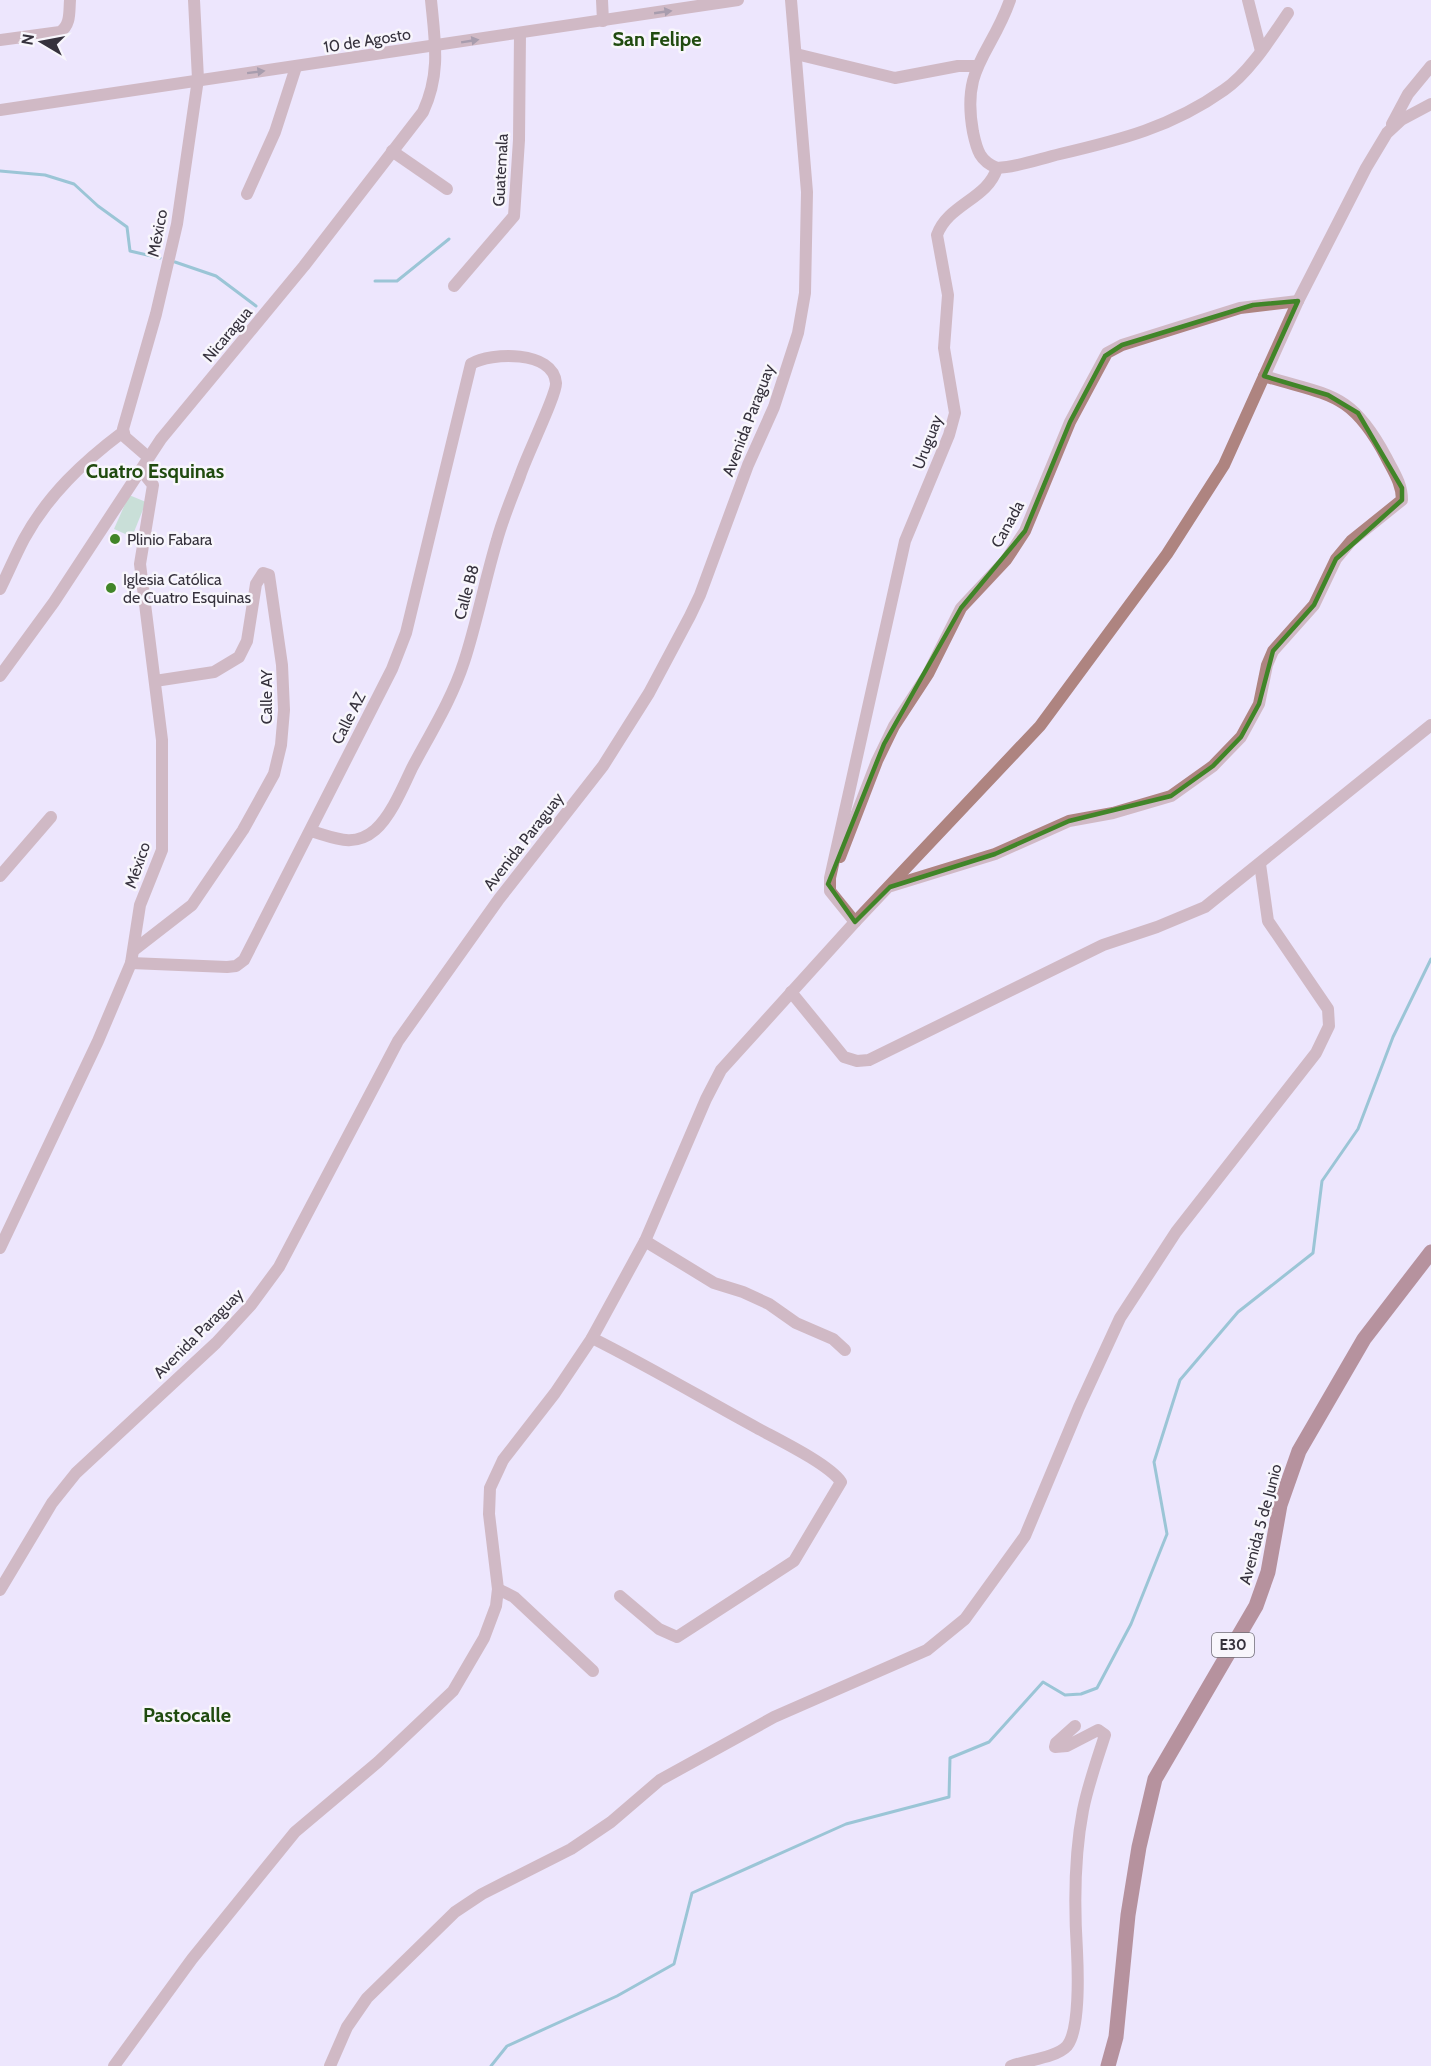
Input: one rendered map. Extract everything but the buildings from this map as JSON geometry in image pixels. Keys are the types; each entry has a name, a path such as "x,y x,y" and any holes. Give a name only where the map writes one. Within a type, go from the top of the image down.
{"main road":[{"name":"Avenida 5 de Junio","path":"1108,2066 1116,2037 1128,1915 1139,1847 1155,1779 1256,1606 1268,1572 1280,1505 1299,1451 1364,1339 1431,1251"}],"street":[{"path":"0,40 60,32 68,21 70,0"},
{"name":"México","path":"123,432 172,248 198,80 194,0"},
{"name":"Nicaragua","path":"0,676 54,602 148,457 304,266 423,112 432,92 436,74 436,46 431,0"},
{"path":"602,0 603,21"},
{"name":"10 de Agosto","path":"0,110 738,0"},
{"name":"Avenida Paraguay","path":"0,1590 52,1503 76,1473 216,1343 251,1305 279,1267 398,1041 500,898 603,766 649,693 690,616 700,595 748,465 774,407 798,333 805,293 807,192 791,0"},
{"path":"1010,0 976,66 969,108 977,151 985,163 997,168 1012,167 1154,130 1226,89 1261,51 1288,14"},
{"path":"1248,0 1261,51"},
{"name":"Guatemala","path":"454,286 514,216 519,141 520,33"},
{"path":"795,54 895,78 958,66 976,66"},
{"path":"114,2066 192,1959 295,1832 378,1762 453,1691 484,1638 492,1619 498,1589 489,1514 490,1488 503,1460 555,1393 592,1338 645,1241 706,1099 722,1070 855,922 1040,726 1167,554 1224,465 1298,301 1366,168 1408,94 1431,66"},
{"path":"247,194 275,132 296,67"},
{"path":"1387,133 1401,120 1431,104"},
{"path":"392,151 447,189"},
{"name":"Uruguay","path":"830,878 905,542 950,435 956,413 944,348 948,295 937,235 959,206 989,186 997,168"},
{"name":"Canada","path":"830,878 848,840 884,744 928,674 962,608 1006,560 1025,531 1071,422 1107,353 1122,345 1240,308 1298,301"},
{"name":"Calle B8","path":"311,831 351,841 359,840 381,824 405,783 464,663 498,536 532,443 555,391 556,381 551,371 540,363 526,358 496,356 471,364"},
{"name":"Calle AZ","path":"131,963 236,966 244,960 392,669 406,633 419,588 471,364"},
{"path":"890,887 996,854 1069,821 1113,813 1171,796 1213,766 1241,737 1259,705 1267,665 1273,651 1314,606 1336,559 1351,541 1402,500 1402,488 1371,429 1358,413 1345,402 1328,395 1264,376"},
{"path":"0,589 25,538 44,507 83,463 123,432 125,437 148,457"},
{"name":"México","path":"0,1248 98,1041 131,963 140,905 162,850 162,740 140,564 153,485 141,470"},
{"name":"Calle AY","path":"134,950 192,906 243,830 274,774 281,745 284,710 282,665 269,575 263,573 256,584 247,641 239,657 214,672 155,681"},
{"path":"791,992 843,1057 857,1061 868,1060 1103,945 1157,927 1205,907 1431,725"},
{"path":"0,876 51,817"},
{"path":"330,2066 347,2027 367,1998 454,1912 482,1894 571,1849 611,1822 660,1780 774,1717 927,1650 965,1619 1025,1536 1079,1407 1120,1318 1176,1232 1316,1053 1329,1026 1328,1009 1319,993 1269,921 1260,864"},
{"path":"830,878 830,891 855,922"},
{"path":"645,1241 714,1283 743,1292 769,1304 796,1323 833,1339 845,1350"},
{"path":"592,1338 644,1364 805,1455 836,1475 841,1482 794,1561 677,1637 659,1629 620,1596"},
{"path":"498,1589 513,1597 593,1671"},
{"path":"1011,2066 1060,2052 1068,2045 1072,2034 1078,1987 1074,1898 1077,1849 1083,1808 1105,1735 1098,1730 1067,1746 1055,1747 1056,1743 1075,1726"}],"highlighted area":[{"path":"1298,301 1264,376 1328,395 1358,413 1402,488 1402,500 1336,559 1314,605 1273,651 1259,704 1241,737 1213,766 1171,796 1069,821 995,854 890,887 855,922 828,884 884,744 961,608 1025,531 1070,422 1105,356 1122,345 1253,305"}],"green space":[{"path":"129,495 146,502 132,537 114,529"}],"waterway":[{"path":"0,171 45,175 74,184 98,206 127,227 130,251 160,258"},
{"path":"375,281 397,281 449,239"},
{"path":"175,262 216,276 256,306"},
{"path":"491,2066 507,2046 617,1996 674,1964 692,1893 846,1824 949,1797 950,1758 989,1742 1043,1682 1065,1695 1081,1694 1097,1688 1131,1624 1167,1534 1154,1462 1180,1380 1238,1312 1313,1253 1322,1181 1358,1129 1393,1037 1431,959"}],"place":[{"name":"Plinio Fabara","path":"115,539"},
{"name":"Iglesia Católica de Cuatro Esquinas","path":"111,588"}],"district":[{"name":"San Felipe","path":"657,39"},
{"name":"Cuatro Esquinas","path":"155,471"},
{"name":"Pastocalle","path":"187,1715"}]}
